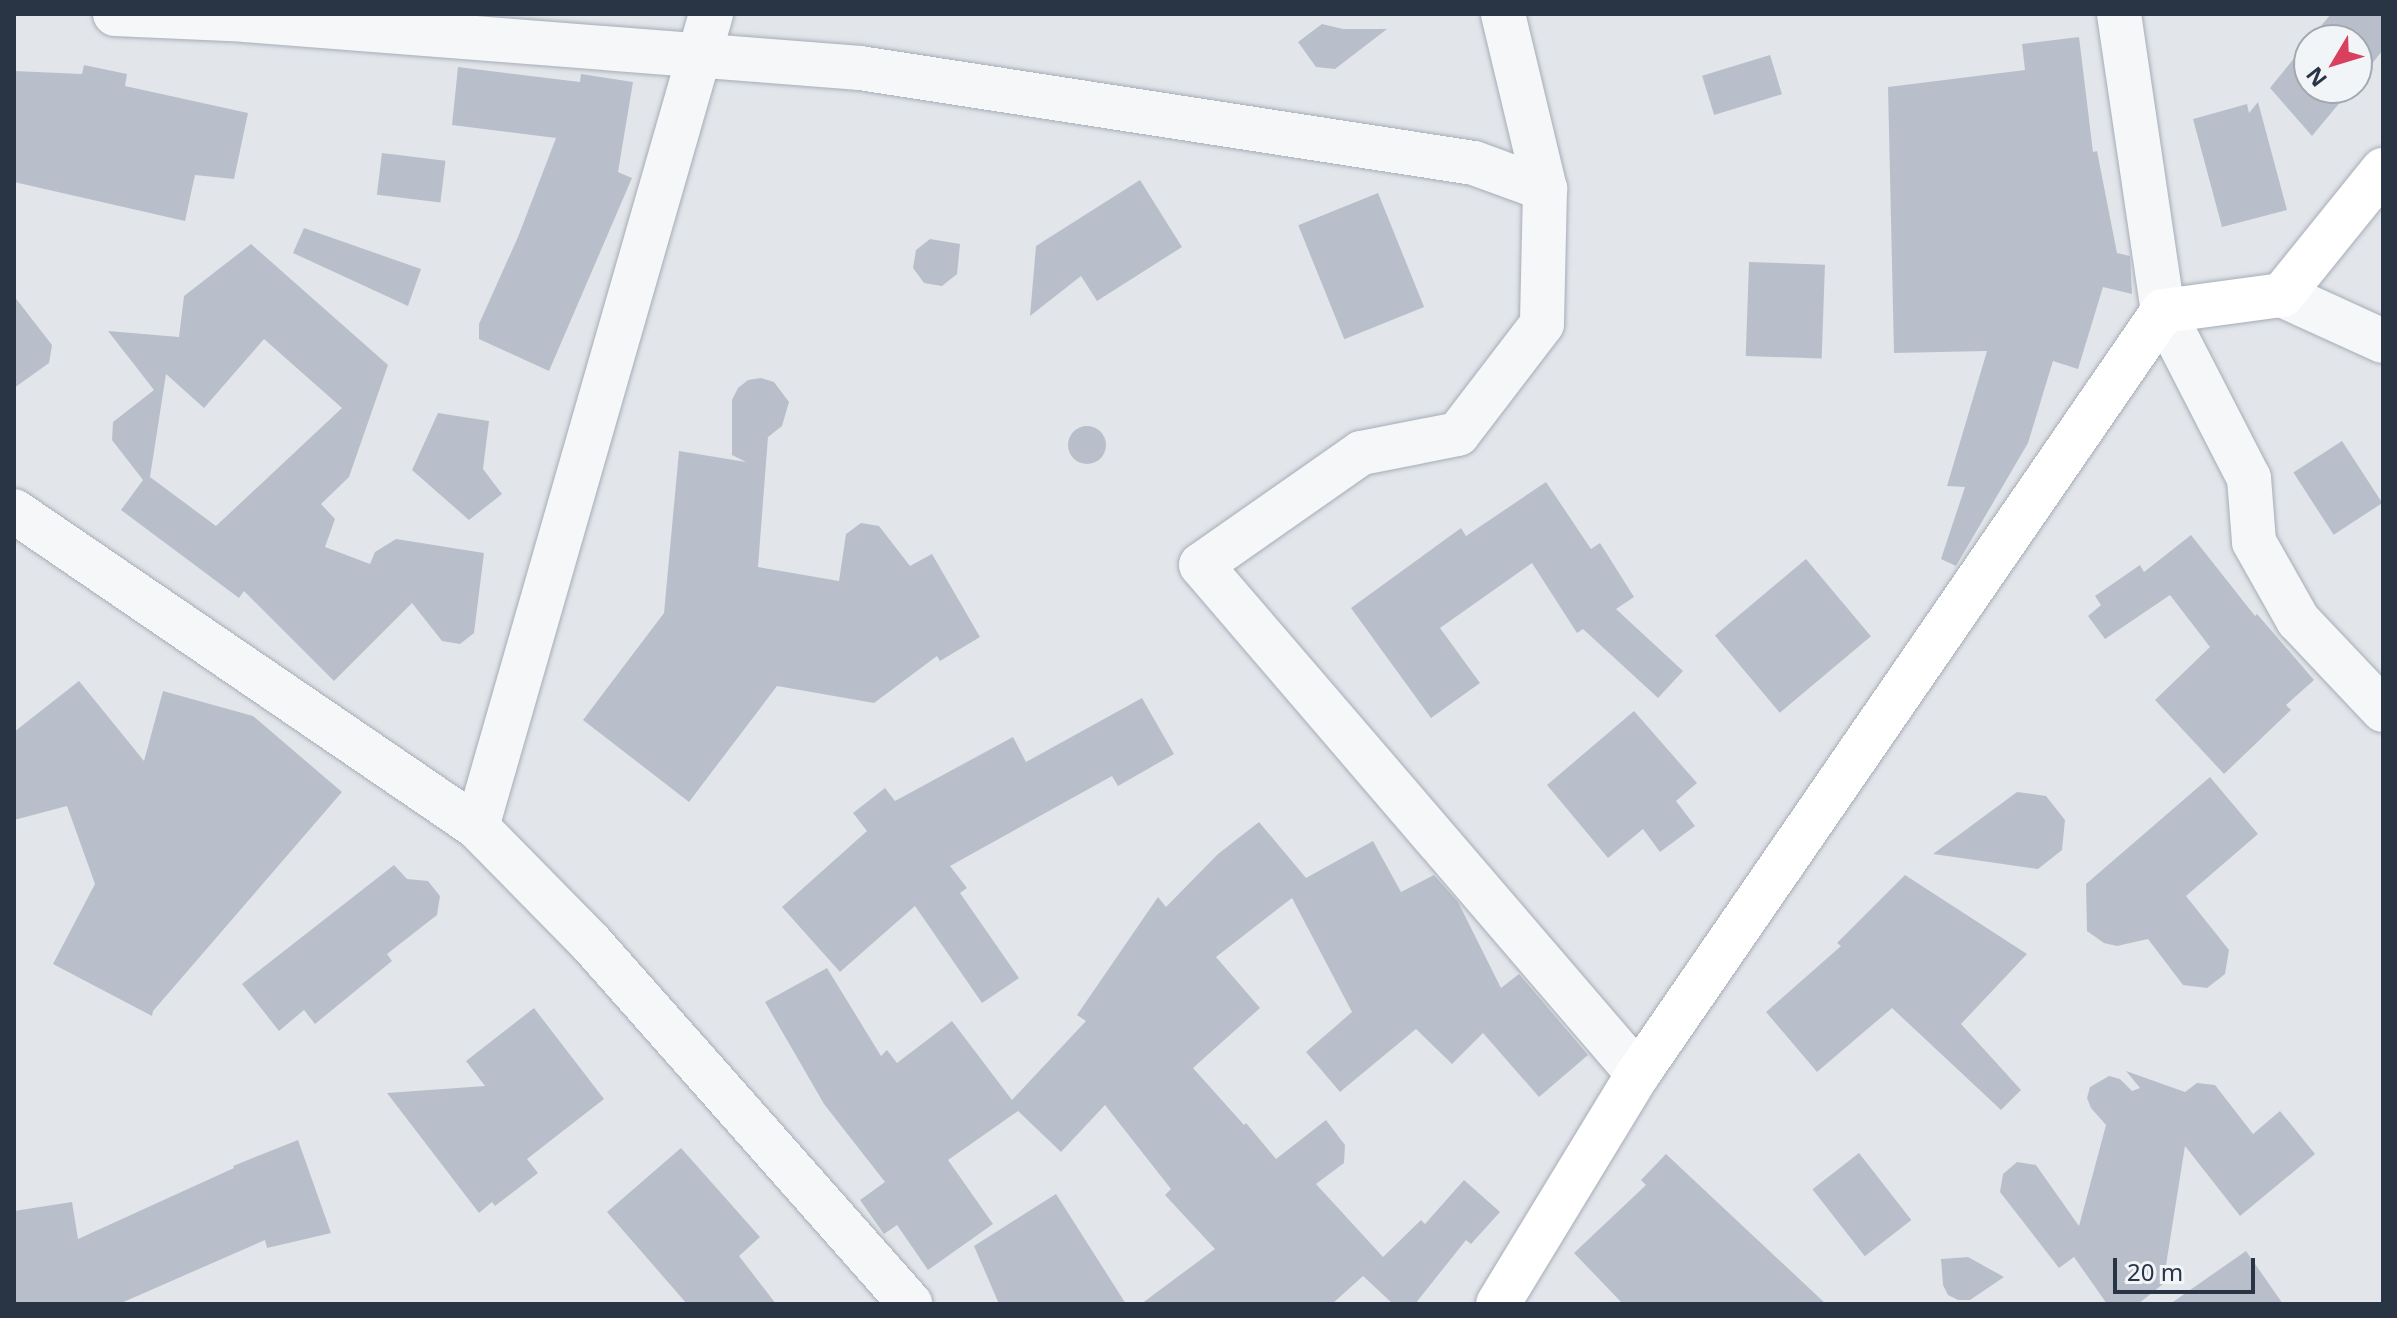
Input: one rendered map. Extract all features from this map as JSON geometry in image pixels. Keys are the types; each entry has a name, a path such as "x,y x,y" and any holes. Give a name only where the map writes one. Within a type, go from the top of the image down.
{"main road":[{"path":"1498,1304 1638,1074 2163,311 2282,295 2383,170"}],"street":[{"path":"115,14 245,20 860,68 1474,163 1545,189"},
{"path":"477,827 711,14"},
{"path":"1503,14 1545,189 1542,324 1458,434 1361,453 1201,565 1638,1074"},
{"path":"2119,14 2163,311 2249,478 2254,542 2298,620 2383,710"},
{"path":"2282,295 2383,341"},
{"path":"14,511 477,827 591,943 910,1304"}],"building":[{"path":"2331,14 2383,14 2383,50 2373,62 2373,24 2323,24"},
{"path":"1322,24 1343,29 1387,29 1335,69 1316,67 1298,42"},
{"path":"2079,37 2093,152 2097,151 2117,253 2130,256 2132,294 2103,287 2078,369 2053,361 2028,443 1956,566 1941,559 1965,487 1947,486 1987,351 1894,353 1888,87 2025,70 2022,44"},
{"path":"1770,55 1782,94 1714,115 1702,76"},
{"path":"2293,60 2293,104 2339,104 2312,136 2270,88"},
{"path":"84,65 127,74 125,86 248,113 234,179 195,175 185,221 14,182 14,71 82,74"},
{"path":"458,67 580,82 581,74 633,82 618,172 632,178 549,371 479,339 479,324 518,237 556,138 452,125"},
{"path":"2258,102 2287,210 2222,227 2193,119 2247,104 2249,113"},
{"path":"382,153 446,161 440,202 377,195"},
{"path":"1140,180 1182,247 1097,301 1081,276 1030,316 1036,246"},
{"path":"1378,193 1424,307 1344,339 1298,225"},
{"path":"304,228 421,269 408,306 293,253"},
{"path":"930,239 960,244 957,274 942,286 924,283 913,268 916,250"},
{"path":"251,244 388,365 349,477 321,504 335,519 325,547 370,564 375,552 396,539 484,553 474,633 460,644 442,641 412,603 334,681 244,591 239,598 121,510 143,480 112,440 113,422 154,390 108,331 179,337 184,296","holes":["264,339 342,408 216,526 150,477 166,374 204,408"]},
{"path":"1749,262 1825,265 1822,359 1746,356"},
{"path":"14,296 52,345 49,363 14,388"},
{"path":"761,378 774,382 789,402 782,426 768,437 758,567 839,581 846,534 861,523 879,526 910,566 932,554 980,637 940,661 937,656 874,703 777,686 689,802 583,720 664,613 679,451 746,462 732,455 732,400 738,388 748,380"},
{"path":"438,413 489,421 483,469 502,494 469,520 412,470"},
{"path":"1087,426 1101,431 1106,445 1101,459 1087,464 1073,459 1068,445 1073,431"},
{"path":"2342,441 2382,503 2334,535 2293,473"},
{"path":"1546,482 1591,549 1600,543 1634,597 1616,609 1683,671 1658,698 1583,629 1577,633 1532,563 1440,628 1480,683 1431,718 1351,608 1461,528 1466,536"},
{"path":"2191,535 2255,616 2257,614 2314,680 2286,705 2291,710 2224,774 2155,700 2210,647 2170,595 2105,639 2088,616 2101,605 2095,596 2140,565 2144,572"},
{"path":"1806,559 1871,636 1780,713 1715,635"},
{"path":"79,681 144,761 163,691 253,716 342,792 153,1011 152,1016 53,964 95,884 67,806 14,820 14,732"},
{"path":"1142,698 1174,754 1118,786 1112,776 950,866 967,888 960,893 1019,978 982,1003 915,906 840,972 782,907 867,831 853,813 885,788 895,801 1013,737 1026,762"},
{"path":"1634,711 1697,783 1676,801 1695,826 1660,852 1643,829 1608,858 1547,785"},
{"path":"2210,777 2258,834 2186,896 2229,950 2225,974 2207,988 2183,985 2148,939 2117,946 2104,943 2087,931 2086,884"},
{"path":"2017,792 2046,796 2065,820 2062,850 2038,869 1933,854"},
{"path":"1259,822 1306,878 1373,841 1401,892 1434,875 1458,902 1501,988 1519,974 1588,1055 1539,1097 1483,1033 1452,1064 1416,1029 1340,1092 1306,1052 1352,1012 1292,898 1216,957 1260,1008 1193,1068 1276,1159 1326,1120 1345,1145 1344,1163 1316,1184 1383,1257 1421,1220 1425,1224 1464,1180 1500,1212 1471,1244 1466,1240 1415,1304 1393,1304 1363,1276 1332,1304 1141,1304 1215,1249 1165,1195 1171,1189 1105,1105 1061,1152 1018,1111 948,1160 993,1224 928,1270 897,1225 884,1234 860,1200 885,1182 824,1104 765,1002 827,968 881,1056 887,1050 897,1063 952,1021 1012,1100 1086,1021 1077,1015 1158,897 1166,907 1218,854"},
{"path":"394,865 407,879 428,881 440,896 437,915 387,954 392,961 315,1024 304,1010 279,1031 242,984"},
{"path":"1905,875 2027,954 1961,1024 2021,1090 2001,1110 1892,1008 1817,1072 1766,1012 1841,946 1837,943"},
{"path":"534,1008 604,1099 527,1159 538,1173 495,1206 492,1202 479,1213 387,1093 485,1086 466,1061"},
{"path":"2126,1071 2185,1092 2197,1083 2215,1085 2253,1134 2280,1111 2315,1154 2240,1216 2185,1146 2163,1284 2138,1304 2107,1304 2074,1257 2059,1268 2000,1192 2003,1174 2017,1162 2036,1165 2079,1226 2106,1125 2091,1108 2087,1098 2090,1087 2109,1076 2120,1079 2132,1091 2140,1088"},
{"path":"298,1140 331,1233 267,1248 265,1240 119,1304 14,1304 14,1211 72,1202 78,1239 233,1166"},
{"path":"681,1148 760,1237 739,1256 776,1304 687,1304 607,1212"},
{"path":"1859,1153 1911,1220 1865,1256 1813,1189"},
{"path":"1666,1154 1826,1304 1623,1304 1574,1253 1646,1185 1641,1180"},
{"path":"1056,1194 1126,1304 999,1304 974,1246"},
{"path":"2246,1251 2283,1304 2170,1304"},
{"path":"1968,1257 2004,1277 1970,1300 1958,1300 1948,1295 1943,1285 1941,1259"}]}
